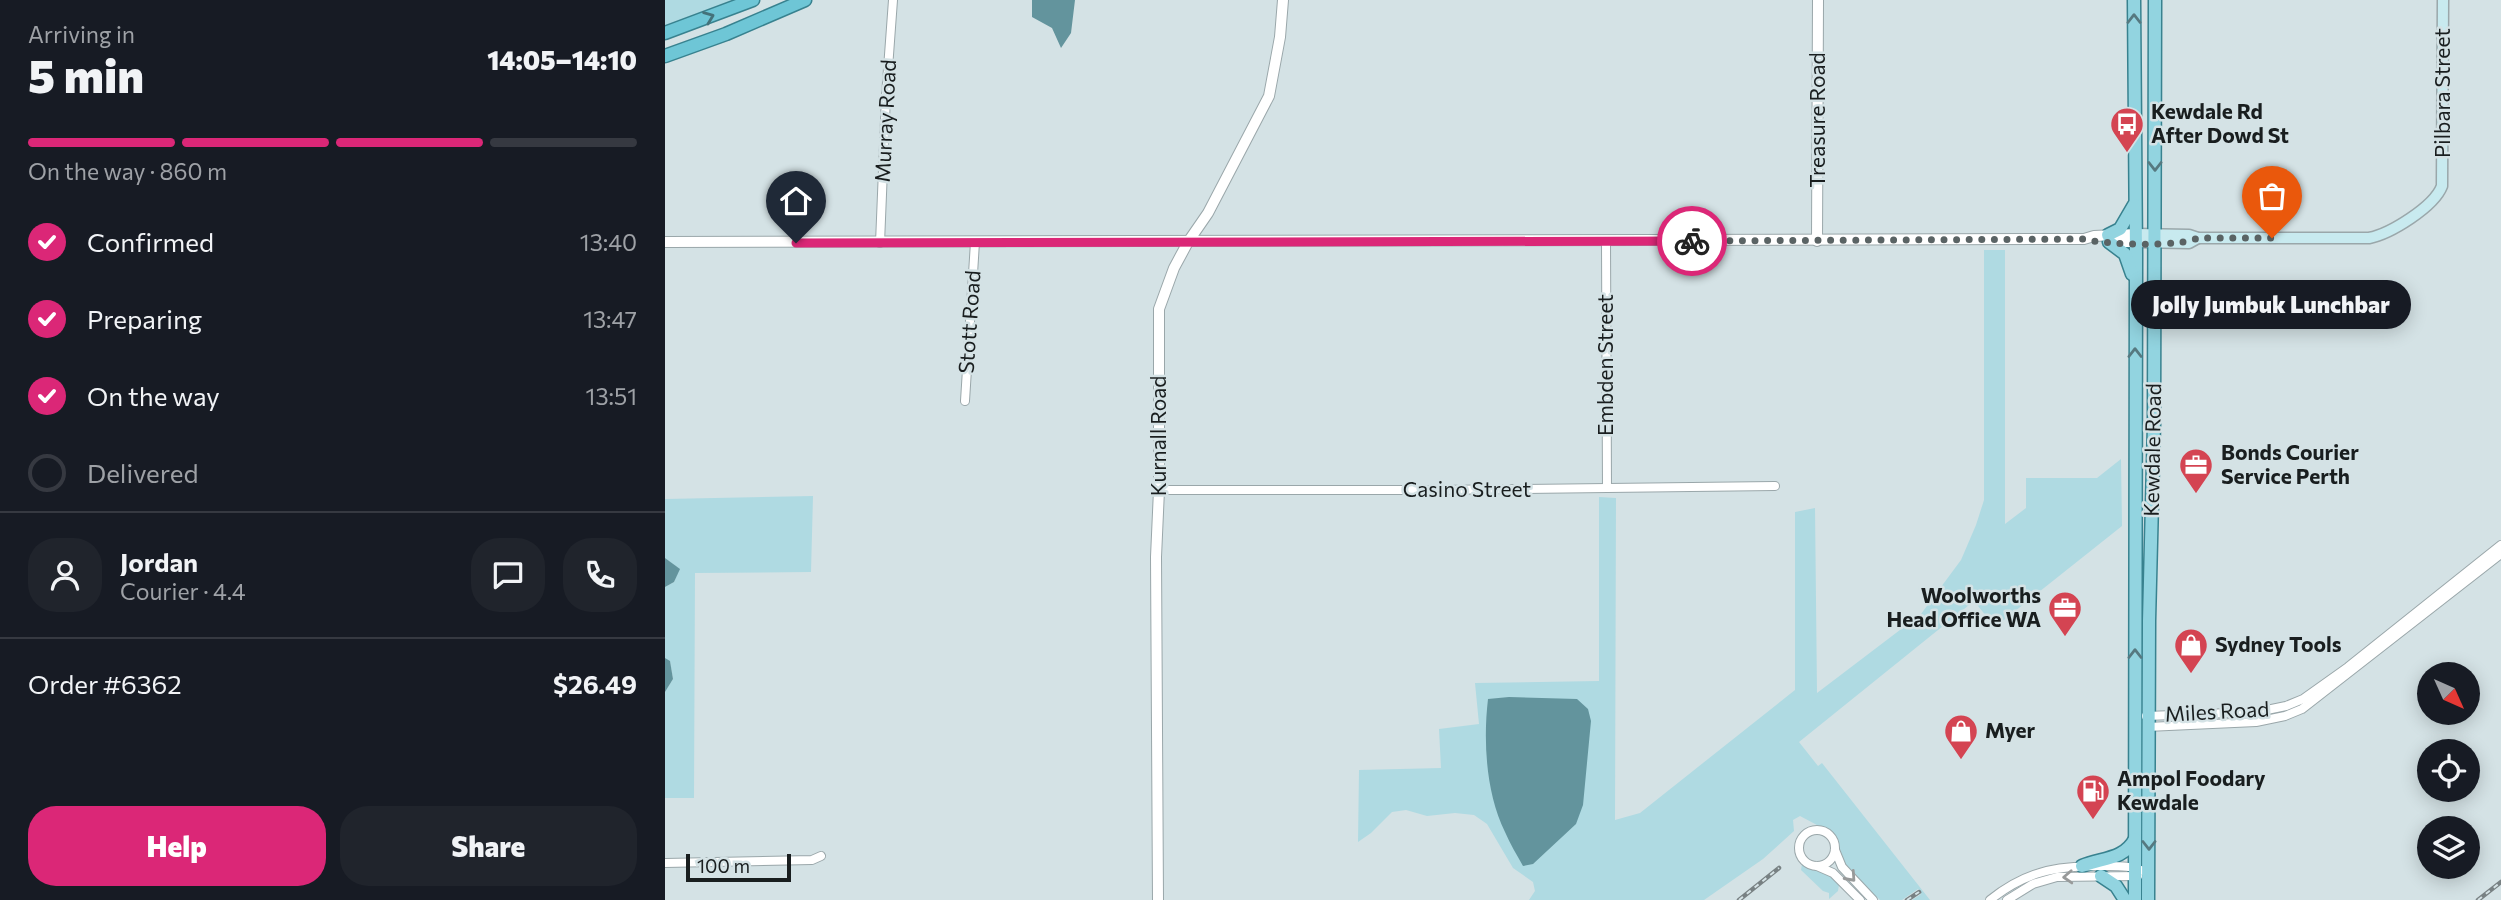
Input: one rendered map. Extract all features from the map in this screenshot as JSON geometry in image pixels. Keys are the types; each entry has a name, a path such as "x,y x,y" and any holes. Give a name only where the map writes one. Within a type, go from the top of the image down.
{"highway":[{"path":"665,33 753,0"},
{"path":"665,56 805,0"}],"main road":[{"name":"Kewdale Road","path":"2134,0 2135,900"},
{"name":"Kewdale Road","path":"2148,900 2155,0"},
{"name":"Pilbara Street","path":"2155,239 2189,235 2198,238 2356,239 2390,232 2423,208 2442,186 2443,0"},
{"path":"2134,60 2144,55 2155,34"},
{"path":"2135,200 2125,223 2109,239 2125,254 2135,284"},
{"path":"2136,238 2155,239"},
{"path":"2136,566 2151,566"},
{"path":"2082,866 2120,855 2129,849 2135,839"},
{"path":"2101,876 2116,886 2125,900"}],"street":[{"name":"Murray Road","path":"880,243 893,0"},
{"name":"Kurnall Road","path":"1158,900 1156,557 1159,490 1159,309 1174,268 1208,214 1269,96 1280,37 1283,0"},
{"name":"Treasure Road","path":"1817,241 1818,0"},
{"path":"665,242 1817,241 2136,238"},
{"name":"Embden Street","path":"1606,241 1607,488"},
{"name":"Stott Road","path":"965,401 975,242"},
{"name":"Casino Street","path":"1159,490 1775,485"},
{"name":"Miles Road","path":"2135,723 2272,710 2303,699 2357,660 2501,545"},
{"name":"Miles Road","path":"2149,721 2271,720 2302,709 2501,554"},
{"path":"1860,900 1840,879 1805,862 1800,853 1800,844 1805,835 1814,831 1825,832 1832,839 1842,867 1873,900"},
{"path":"1817,866 1831,860 1835,850"},
{"path":"665,863 812,860 821,856"},
{"path":"1990,900 2018,881 2046,869 2082,866 2148,873"},
{"path":"2007,900 2047,879 2135,872"}],"shaded area":[{"path":"665,0 743,0 665,27"},
{"path":"1032,0 1075,0 1071,33 1061,48 1052,28 1032,17"},
{"path":"1984,250 2005,250 2005,524 2026,508 2026,478 2097,478 2121,459 2122,526 1995,627 1974,601 1799,742 1818,766 1822,763 1930,900 1912,900 1921,894 1918,889 1902,900 1880,900 1847,868 1834,834 1800,816 1793,820 1794,831 1763,859 1704,900 1529,900 1535,891 1533,882 1513,868 1487,824 1474,815 1455,813 1427,816 1406,810 1392,812 1358,842 1359,770 1441,768 1439,729 1479,724 1475,683 1599,681 1599,497 1616,498 1615,820 1640,813 1795,690 1795,512 1815,508 1817,693 1921,614 1961,560 1984,500"},
{"path":"813,496 811,572 695,573 694,798 665,798 665,692 673,679 670,662 665,658 665,587 674,582 679,569 665,558 665,499"},
{"path":"665,558 680,569 674,582 665,587"},
{"path":"665,658 670,661 673,679 665,692"},
{"path":"1488,699 1577,699 1588,709 1591,721 1583,805 1576,824 1533,864 1523,866 1499,817 1487,767"},
{"path":"1802,864 1832,877 1839,885 1838,891 1829,899 1829,893 1823,891 1801,870"}],"railway":[{"path":"1739,900 1779,868"},
{"path":"2478,900 2501,882"},
{"path":"1907,900 1919,892"}],"way so far":[{"path":"1692,241 2084,239 2094,242 2189,243 2198,238 2272,238"}],"place":[{"name":"Kewdale Rd After Dowd St","path":"2127,154"},
{"name":"Jolly Jumbuk Lunchbar","path":"2272,238"},
{"name":"Bonds Courier Service Perth","path":"2196,495"},
{"name":"Woolworths Head Office WA","path":"2065,638"},
{"name":"Sydney Tools","path":"2191,675"},
{"name":"Myer","path":"1961,761"},
{"name":"Ampol Foodary Kewdale","path":"2093,821"}],"route":[{"path":"796,243 1692,241"}]}
